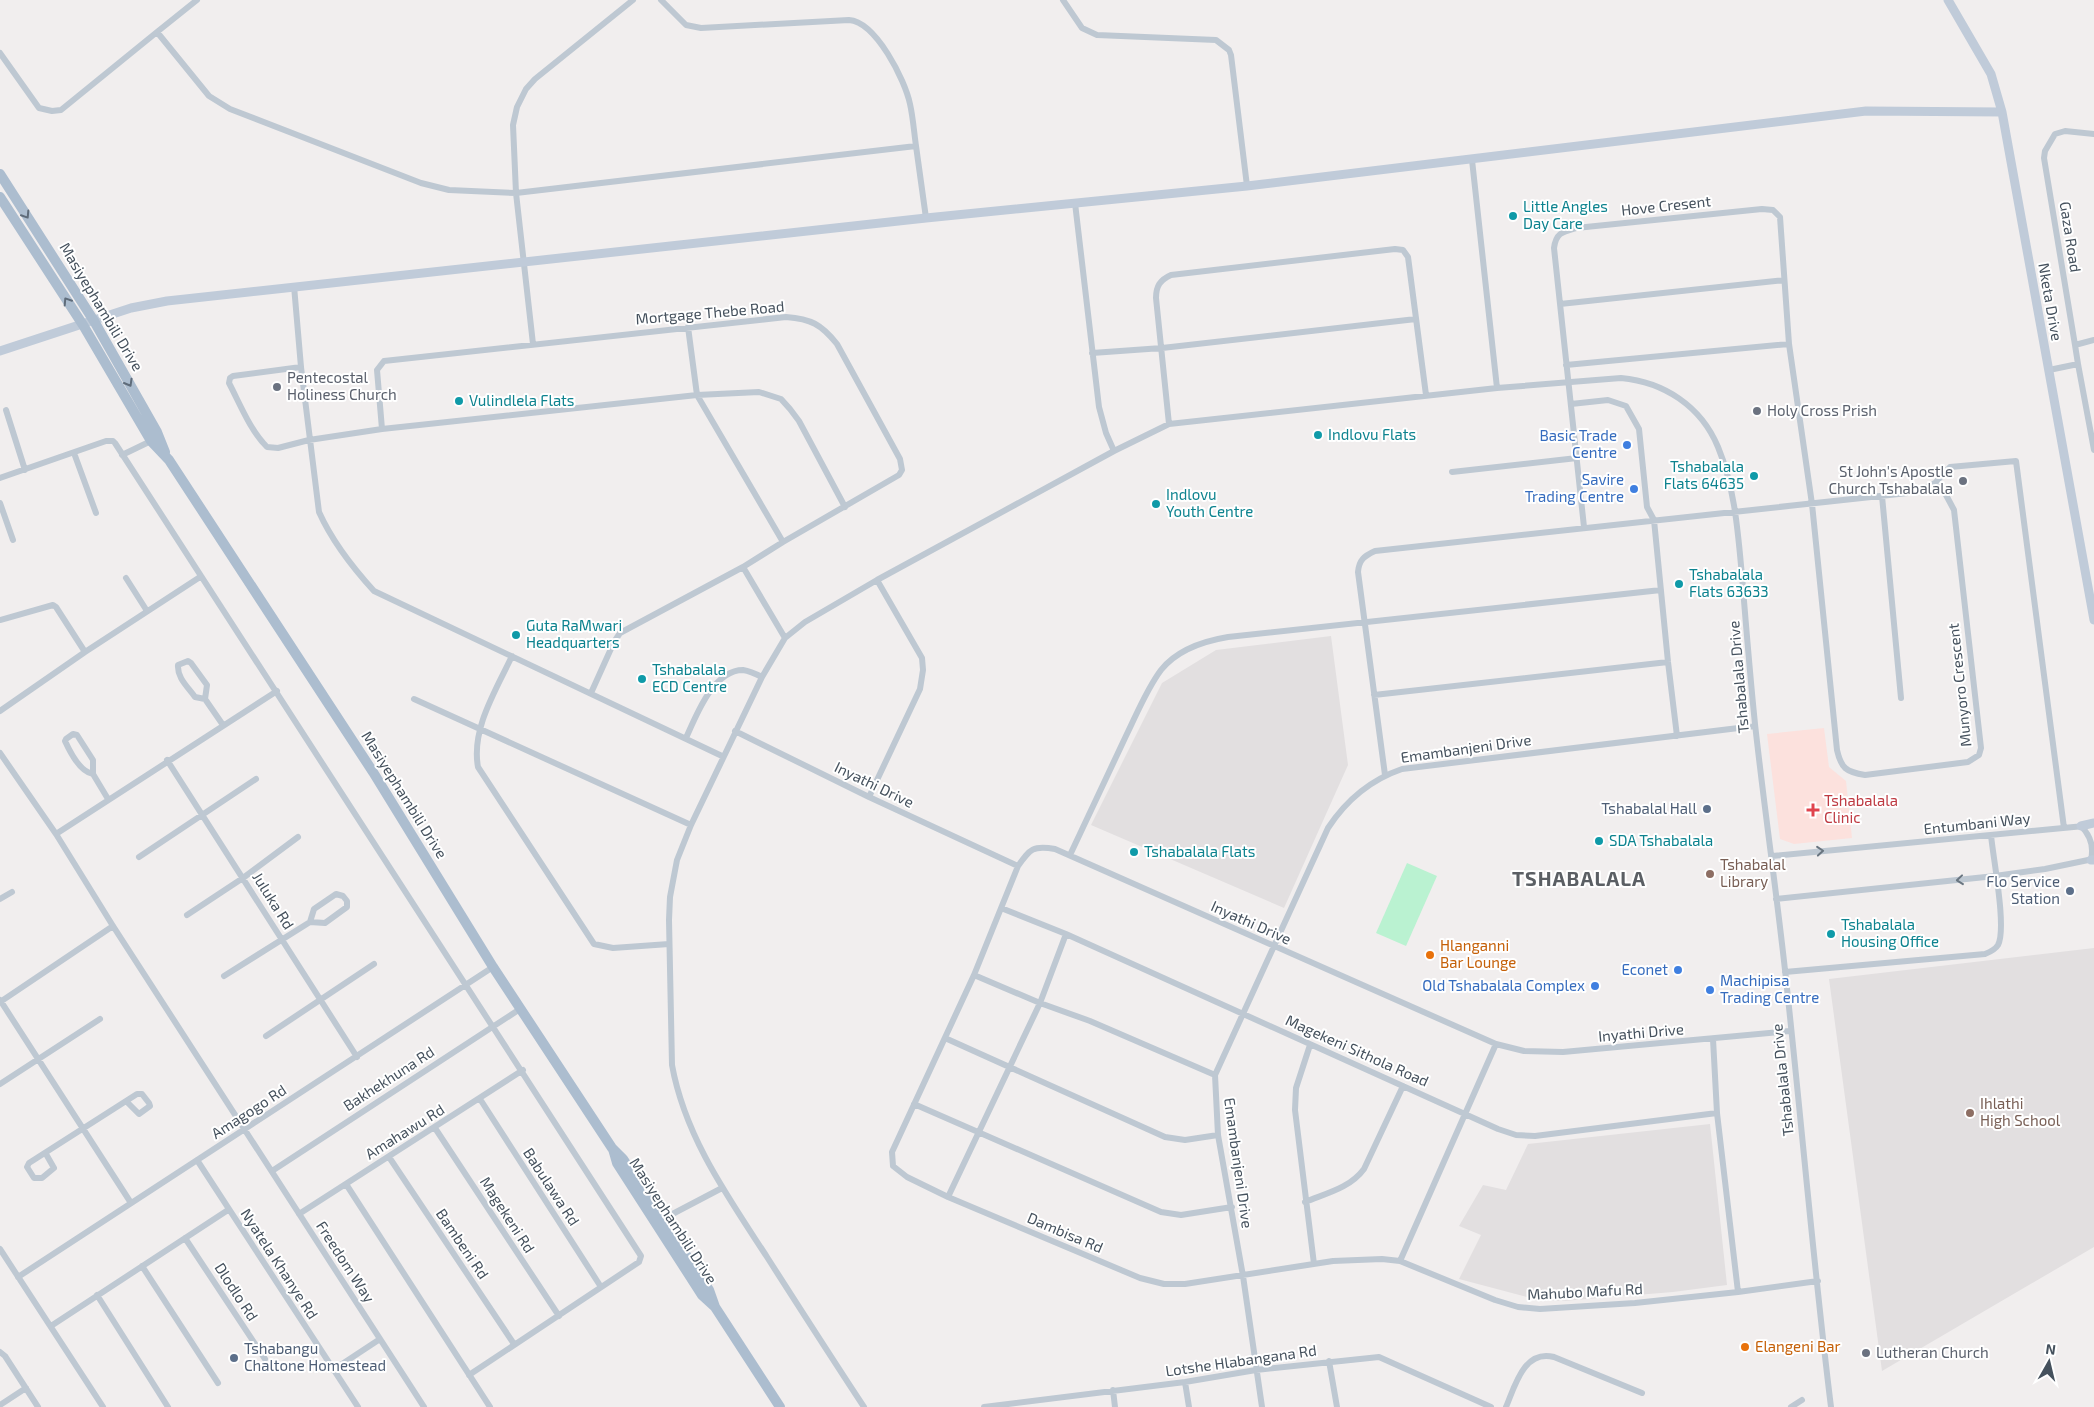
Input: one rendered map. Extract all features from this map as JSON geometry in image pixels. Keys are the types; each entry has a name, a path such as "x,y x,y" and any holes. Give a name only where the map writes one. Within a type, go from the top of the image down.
{"main road":[{"name":"Masiyephambili Drive","path":"0,174 94,321 157,432 168,460"},
{"name":"Masiyephambili Drive","path":"0,197 83,325 152,441 168,460 373,772 493,967 612,1148 616,1163 659,1221 702,1295 715,1306 780,1407"}],"street":[{"path":"0,53 39,108 52,112 61,110 197,0"},
{"path":"533,344 516,192 513,125 517,107 526,89 544,70 633,0"},
{"path":"661,0 686,25 701,28 849,20 863,24 880,43 904,86 910,104 926,218"},
{"path":"1063,0 1082,28 1097,35 1216,40 1229,50 1232,56 1247,186"},
{"name":"Nketa Drive","path":"1948,0 1991,74 2002,112 2094,620"},
{"path":"157,32 210,96 230,109 421,183 449,190 477,193 516,192 916,146"},
{"path":"0,351 148,304 294,286 926,218 1247,186 1866,111 2002,112"},
{"name":"Gaza Road","path":"2094,134 2065,131 2054,134 2045,151 2044,158 2094,450"},
{"path":"1472,160 1497,388"},
{"path":"1075,203 1092,353 1102,420 1114,451"},
{"name":"Hove Cresent","path":"1584,527 1554,248 1556,238 1563,231 1576,228 1767,209 1777,213 1780,217 1789,344 1812,504"},
{"path":"1169,424 1156,289 1159,283 1172,275 1395,249 1402,250 1408,257 1426,395"},
{"path":"1560,304 1784,280"},
{"path":"294,286 300,367 319,512 345,556 374,591 722,756"},
{"name":"Mortgage Thebe Road","path":"382,430 377,370 384,361 786,316 814,322 827,332 837,344 902,464 899,475 743,567 620,634 614,642 591,693"},
{"path":"1092,353 1162,348 1416,319"},
{"path":"688,327 697,395 783,542"},
{"path":"2075,345 2094,340"},
{"path":"1566,365 1789,344"},
{"path":"2049,370 2078,364"},
{"path":"300,367 233,376 230,378 229,383 266,448 293,446 309,440 382,430 697,395 759,392 781,399 799,421 845,507"},
{"name":"Tshabalala Drive","path":"785,638 805,622 877,580 1114,451 1169,424 1426,395 1568,381 1621,378 1635,379 1654,385 1674,394 1688,404 1711,431 1718,448 1736,511 1755,726 1785,972 1831,1407"},
{"path":"1571,404 1608,400 1626,406 1639,429 1647,507 1654,520 1677,736"},
{"path":"6,410 25,470"},
{"path":"0,478 110,440 115,444 200,577 277,690 642,1256 640,1262 469,1375"},
{"path":"122,455 152,441"},
{"path":"74,453 96,513"},
{"path":"1452,472 1577,458"},
{"path":"1385,774 1358,572 1360,561 1368,554 1375,551 1584,527 1916,492 1935,483 1950,466 2016,461 2064,828"},
{"name":"Munyoro Crescent","path":"1812,504 1840,762 1844,768 1852,773 1864,775 1968,762 1979,755 1981,748 1954,510 1946,495 1935,483"},
{"path":"1882,496 1901,698"},
{"path":"0,503 12,540"},
{"path":"743,567 785,638 762,676 722,756 677,860 673,877 669,920 670,1039 675,1083 686,1120 722,1188 864,1407"},
{"path":"0,711 84,652 200,577"},
{"path":"126,578 147,611"},
{"path":"869,797 920,689 923,670 922,658 877,580"},
{"path":"1070,855 1143,700 1161,670 1172,660 1194,646 1211,640 1661,590"},
{"path":"0,620 53,605 84,652"},
{"path":"512,656 480,728 475,754 478,767 594,944 613,948 669,944"},
{"path":"206,699 195,697 180,678 178,667 180,664 190,662 197,670 207,685 206,699 223,725"},
{"path":"1374,696 1668,662"},
{"path":"686,738 705,697 717,683 730,674 744,670 762,676"},
{"path":"56,834 277,690"},
{"path":"414,699 691,824"},
{"name":"Emambanjeni Drive","path":"1262,1407 1232,1207 1218,1135 1215,1075 1328,828 1336,816 1356,793 1385,774 1419,765 1755,726"},
{"name":"Inyathi Drive","path":"735,731 869,797 1018,866 1031,850 1042,847 1070,855 1273,947 1496,1044 1524,1051 1563,1052 1790,1031"},
{"path":"93,774 86,773 82,768 66,744 66,738 73,734 77,735 93,760 93,774 108,799"},
{"name":"Freedom Way","path":"0,753 56,834 113,926 424,1407"},
{"name":"Juluka Rd","path":"167,760 357,1056"},
{"path":"139,857 256,779"},
{"path":"1776,900 1995,876 2093,860 2090,838 2082,826 2094,823"},
{"name":"Entumbani Way","path":"1772,856 2082,826 2094,828"},
{"path":"1785,972 1992,952 1998,946 2001,928 1990,836"},
{"path":"187,915 243,878 298,837"},
{"path":"1018,866 974,975 914,1104 978,1130 1161,1212 1181,1215 1232,1207"},
{"path":"0,899 12,892"},
{"path":"224,976 310,922 325,923 347,907 347,901 343,896 336,894 314,909 310,922"},
{"name":"Magekeni Sithola Road","path":"1001,908 1066,934 1498,1129 1516,1135 1535,1136 1718,1113"},
{"path":"113,926 0,1001 131,1203"},
{"path":"948,1197 978,1130 1040,1003 1066,934"},
{"path":"266,1036 374,964"},
{"name":"Amagogo Rd","path":"18,1277 493,967"},
{"path":"974,975 1040,1003 1090,1021 1215,1075"},
{"name":"Bakhekhuna Rd","path":"272,1172 520,1009"},
{"path":"0,1084 100,1019"},
{"path":"945,1038 1165,1137 1185,1140 1218,1135"},
{"path":"1713,1039 1718,1113 1738,1292"},
{"path":"1400,1261 1467,1114 1496,1044"},
{"path":"1310,1045 1296,1088 1297,1137 1314,1264"},
{"name":"Amahawu Rd","path":"299,1214 523,1070"},
{"path":"1305,1202 1356,1180 1364,1169 1403,1086"},
{"name":"Babulawa Rd","path":"480,1099 601,1288"},
{"path":"46,1154 127,1102"},
{"name":"Dambisa Rd","path":"914,1104 892,1152 892,1162 907,1178 1132,1275 1155,1282 1185,1284 1243,1276"},
{"name":"Magekeni Rd","path":"435,1128 559,1316"},
{"name":"Bambeni Rd","path":"389,1156 514,1344"},
{"name":"Nyatela Khanye Rd","path":"197,1160 358,1407"},
{"path":"346,1184 490,1407"},
{"path":"659,1221 722,1188"},
{"path":"51,1326 228,1210"},
{"name":"Dlodlo Rd","path":"185,1238 265,1359"},
{"path":"0,1249 51,1326 99,1406"},
{"name":"Mahubo Mafu Rd","path":"1243,1276 1314,1264 1367,1259 1400,1261 1465,1289 1495,1300 1527,1308 1589,1307 1738,1292 1818,1281"},
{"path":"142,1266 218,1383"},
{"path":"98,1295 168,1407"},
{"path":"333,1370 380,1339"},
{"path":"0,1352 5,1356 38,1407"},
{"path":"1506,1407 1521,1371 1528,1364 1542,1356 1554,1357 1642,1393"},
{"name":"Lotshe Hlabangana Rd","path":"984,1407 1040,1404 1113,1390 1185,1382 1256,1370 1379,1357 1491,1407"},
{"path":"1328,1362 1337,1407"},
{"path":"1185,1382 1188,1407"},
{"path":"0,1405 26,1388"},
{"path":"1113,1390 1115,1407"},
{"path":"1791,1407 1802,1400"}],"shaded area":[{"path":"1331,636 1348,765 1284,908 1091,825 1162,683 1216,650"},
{"name":"Tshabalala Clinic","path":"1824,728 1829,767 1846,781 1852,838 1794,844 1780,839 1767,734"},
{"name":"Ihlathi High School","path":"2094,948 2094,1247 1882,1371 1829,979"},
{"path":"1710,1124 1727,1285 1673,1292 1563,1301 1538,1300 1459,1279 1481,1235 1459,1226 1483,1185 1506,1190 1528,1144"}],"green space":[{"path":"1407,863 1437,876 1406,946 1376,933"}],"place":[{"name":"Little Angles Day Care","path":"1513,216"},
{"name":"Pentecostal Holiness Church","path":"277,387"},
{"name":"Vulindlela Flats","path":"459,401"},
{"name":"Holy Cross Prish","path":"1757,411"},
{"name":"Indlovu Flats","path":"1318,435"},
{"name":"Basic Trade Centre","path":"1627,445"},
{"name":"Tshabalala Flats 64635","path":"1754,476"},
{"name":"St John's Apostle Church Tshabalala","path":"1963,481"},
{"name":"Savire Trading Centre","path":"1634,489"},
{"name":"Indlovu Youth Centre","path":"1156,504"},
{"name":"Tshabalala Flats 63633","path":"1679,584"},
{"name":"Guta RaMwari Headquarters","path":"516,635"},
{"name":"Tshabalala ECD Centre","path":"642,679"},
{"name":"Tshabalal Hall","path":"1707,809"},
{"name":"Tshabalala Clinic","path":"1813,810"},
{"name":"SDA Tshabalala","path":"1599,841"},
{"name":"Tshabalala Flats","path":"1134,852"},
{"name":"Tshabalal Library","path":"1710,874"},
{"name":"Flo Service Station","path":"2070,891"},
{"name":"Tshabalala Housing Office","path":"1831,934"},
{"name":"Hlanganni Bar Lounge","path":"1430,955"},
{"name":"Econet","path":"1678,970"},
{"name":"Old Tshabalala Complex","path":"1595,986"},
{"name":"Machipisa Trading Centre","path":"1710,990"},
{"name":"Ihlathi High School","path":"1970,1113"},
{"name":"Elangeni Bar","path":"1745,1347"},
{"name":"Lutheran Church","path":"1866,1353"},
{"name":"Tshabangu Chaltone Homestead","path":"234,1358"}],"district":[{"name":"TSHABALALA","path":"1579,879"}]}
